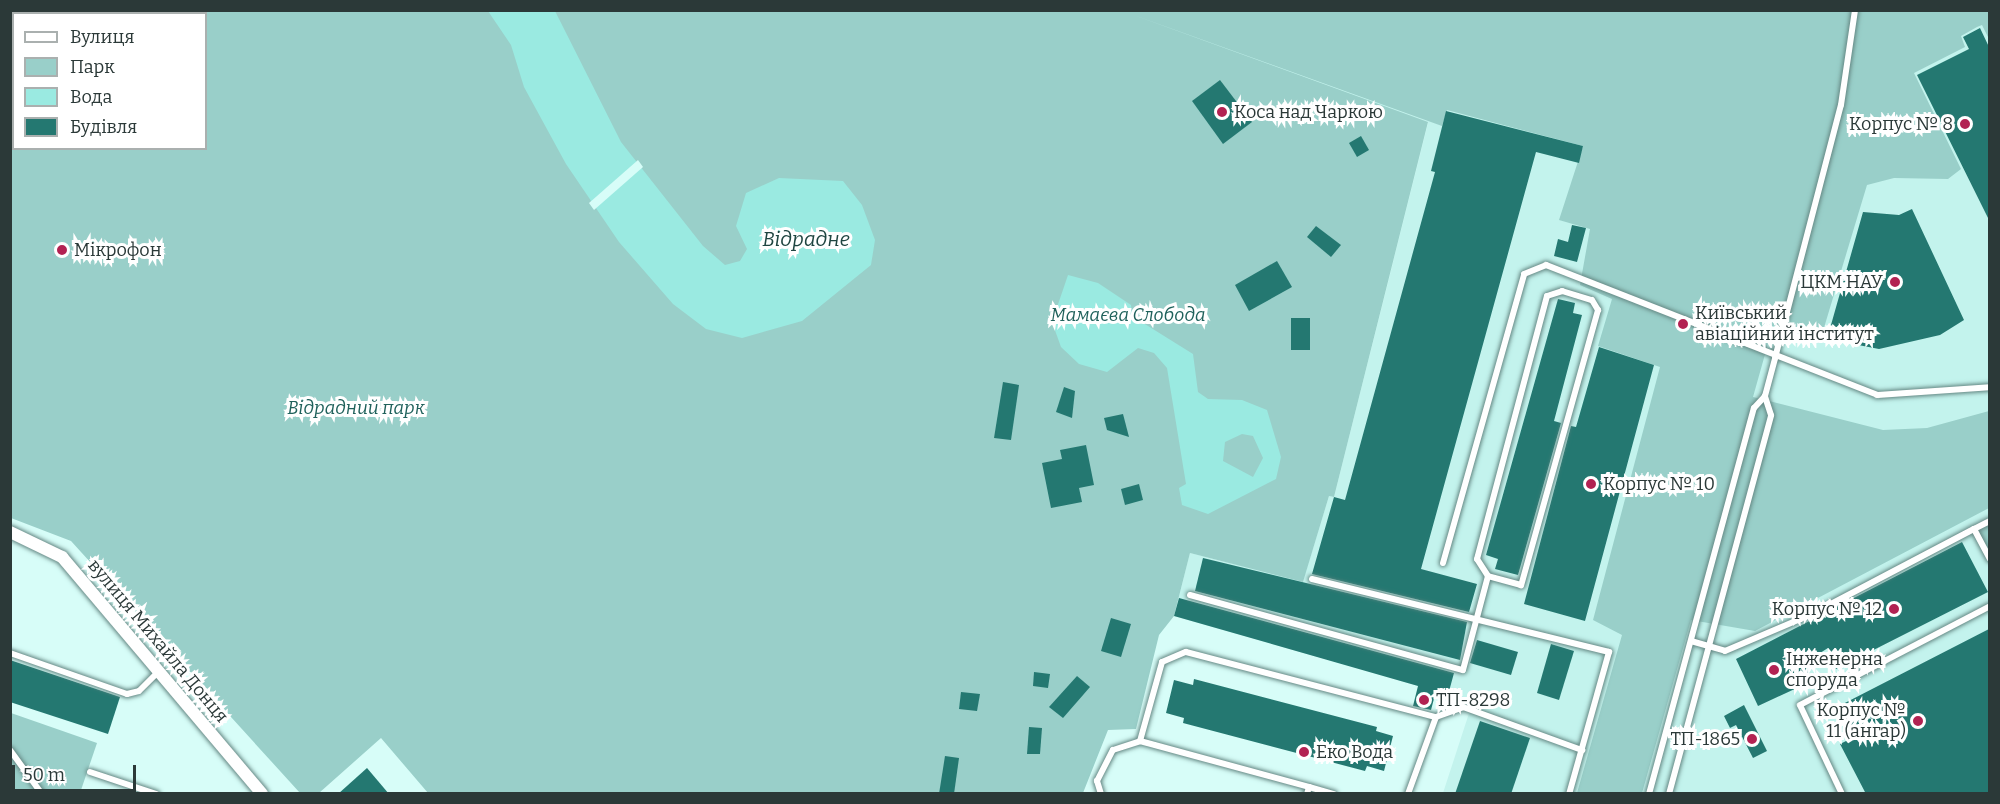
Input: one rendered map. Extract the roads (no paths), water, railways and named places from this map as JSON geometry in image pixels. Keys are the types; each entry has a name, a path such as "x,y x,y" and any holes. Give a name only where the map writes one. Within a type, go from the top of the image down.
{"street":[{"name":"вулиця Михайла Донця","path":"10,532 63,557 161,670 262,794"}],"lane":[{"path":"1649,794 1754,408 1765,396 1775,358 1841,105 1855,10"},
{"path":"1443,563 1524,274 1546,265 1775,358 1877,395 1989,387"},
{"path":"1190,594 1463,670 1488,576 1477,559 1547,296 1562,291 1592,300 1598,310 1521,585 1488,576"},
{"path":"1669,794 1771,415 1765,396"},
{"path":"1691,641 1725,651 1779,629 1989,521"},
{"path":"1974,529 1989,559"},
{"path":"1312,579 1609,652 1569,794"},
{"path":"1842,794 1800,705 1989,606"},
{"path":"1140,741 1162,662 1186,652 1436,717 1463,707 1582,750"},
{"path":"10,653 127,694 140,691 161,670"},
{"path":"1408,794 1436,717"},
{"path":"1101,794 1097,781 1113,750 1140,741 1308,790 1334,794"},
{"path":"10,750 42,794"},
{"path":"90,772 156,794"}],"water":[{"name":"Відрадне","path":"488,11 555,11 621,142 703,246 725,265 740,261 747,249 736,226 746,193 779,178 843,181 862,205 875,240 871,265 802,321 742,338 706,329 673,304 619,242 566,164 524,87 511,45"},
{"path":"1068,275 1098,283 1131,305 1132,316 1193,354 1198,392 1208,399 1242,400 1267,410 1281,457 1276,479 1208,514 1182,505 1179,488 1186,484 1167,368 1154,353 1138,348 1107,372 1079,364 1061,347 1052,322","holes":["1242,434 1253,436 1263,458 1253,477 1223,461 1225,442"]}],"place":[{"name":"Коса над Чаркою","path":"1222,112"},
{"name":"Корпус № 8","path":"1965,124"},
{"name":"Мікрофон","path":"62,250"},
{"name":"ЦКМ НАУ","path":"1895,282"},
{"name":"Київський авіаційний інститут","path":"1683,324"},
{"name":"Корпус № 10","path":"1591,484"},
{"name":"Корпус № 12","path":"1894,609"},
{"name":"Інженерна споруда","path":"1774,670"},
{"name":"ТП-8298","path":"1424,700"},
{"name":"Корпус № 11 (ангар)","path":"1918,721"},
{"name":"ТП-1865","path":"1752,739"},
{"name":"Еко Вода","path":"1304,752"}],"park label":[{"name":"Мамаєва Слобода","path":"1128,315"},
{"name":"Відрадний парк","path":"356,408"}]}
